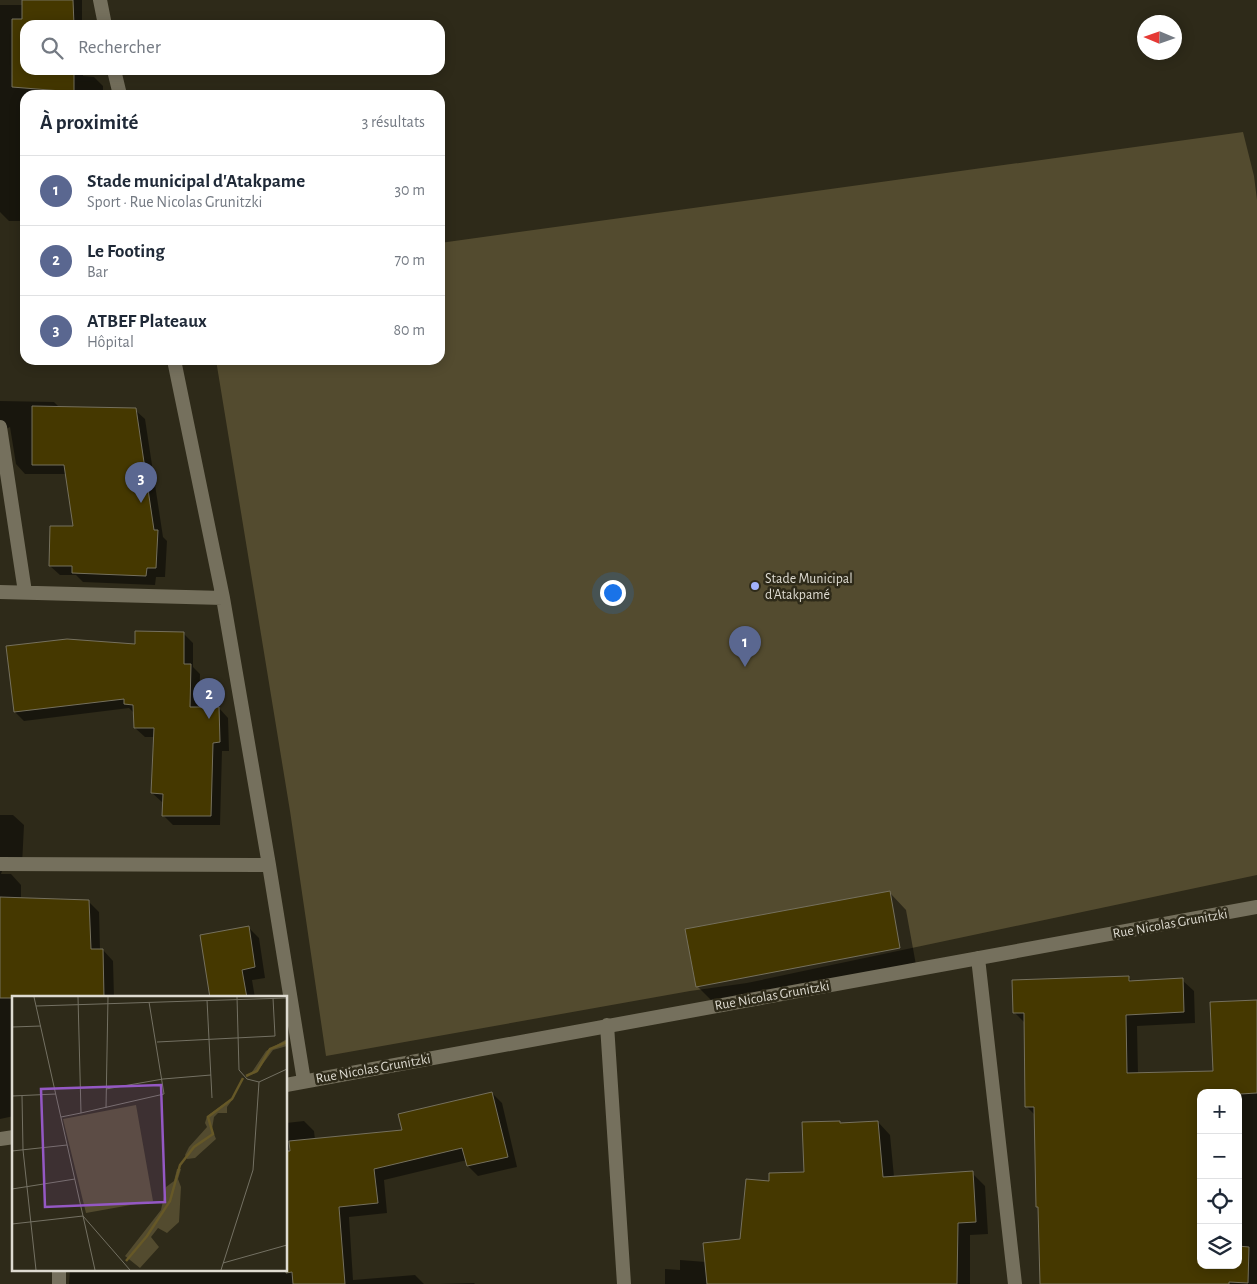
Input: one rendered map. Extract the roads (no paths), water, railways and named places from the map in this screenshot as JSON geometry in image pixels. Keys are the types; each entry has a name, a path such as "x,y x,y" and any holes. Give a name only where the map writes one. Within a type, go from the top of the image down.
{"street":[{"path":"100,0 104,20"},
{"path":"115,75 119,90"},
{"path":"175,365 223,598 304,1081"},
{"path":"0,427 25,592"},
{"path":"0,592 223,598"},
{"path":"0,864 269,865"},
{"name":"Rue Nicolas Grunitzki","path":"288,1084 1257,907"},
{"path":"978,958 1015,1284"},
{"path":"607,1025 624,1284"}],"place":[{"name":"ATBEF Plateaux","path":"141,503"},
{"name":"Stade Municipal d'Atakpamé","path":"755,586"},
{"name":"Stade municipal d'Atakpame","path":"745,667"},
{"name":"Le Footing","path":"209,719"}]}
